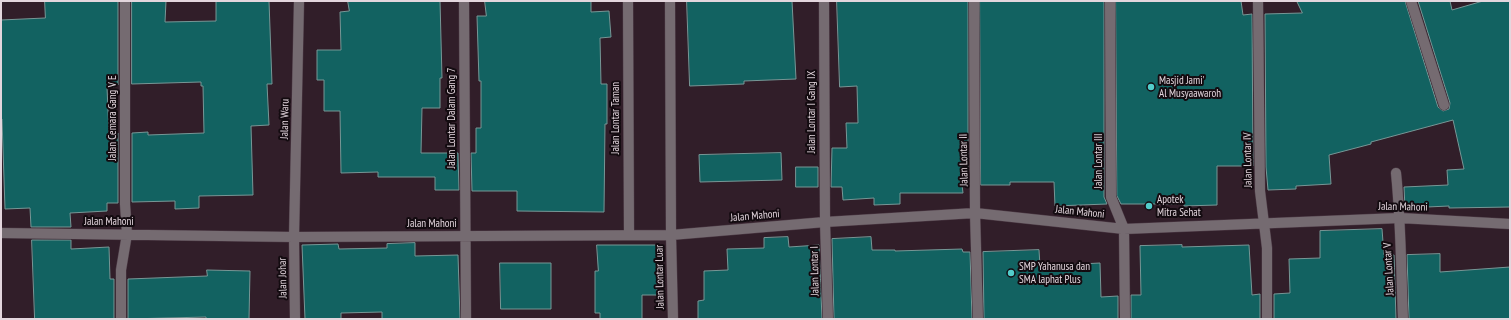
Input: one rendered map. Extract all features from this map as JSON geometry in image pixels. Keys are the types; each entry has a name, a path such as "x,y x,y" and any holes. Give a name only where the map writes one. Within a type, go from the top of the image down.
{"street":[{"name":"Jalan Cemara Gang V E","path":"121,319 121,270 127,234 125,204 125,1"},
{"name":"Jalan Waru","path":"294,237 299,1"},
{"name":"Jalan Lontar Dalam Gang 7","path":"464,1 466,319"},
{"name":"Jalan Lontar Taman","path":"628,1 629,236"},
{"path":"670,1 671,235"},
{"name":"Jalan Lontar I Gang IX","path":"824,1 825,222"},
{"name":"Jalan Lontar II","path":"974,1 975,213 978,319"},
{"name":"Jalan Lontar III","path":"1110,1 1111,197 1124,229 1125,319"},
{"name":"Jalan Lontar IV","path":"1258,1 1260,191 1267,248 1267,319"},
{"path":"1411,1 1444,105"},
{"name":"Jalan Lontar V","path":"1396,173 1400,218 1403,319"},
{"name":"Jalan Mahoni","path":"1,233 294,237 629,236 671,235 825,222 975,213 1124,229 1400,218 1510,224"},
{"name":"Jalan Lontar I","path":"825,222 828,319"},
{"name":"Jalan Lontar Luar","path":"671,235 673,319"},
{"name":"Jalan Johar","path":"294,237 295,319"}],"building":[{"path":"45,1 118,1 118,85 114,85 114,87 107,87 109,134 118,133 118,203 107,203 107,211 70,213 71,227 31,227 30,208 5,209 1,119 1,20 45,18"},
{"path":"132,1 166,1 165,22 216,21 216,1 269,1 272,84 267,84 269,125 251,126 253,195 199,196 199,208 175,209 175,201 132,202 132,133 148,132 148,135 204,133 203,86 201,86 201,82 132,84"},
{"path":"348,1 440,1 442,78 440,78 440,108 422,108 421,153 458,153 459,190 435,190 435,177 378,177 378,172 341,173 340,111 324,111 324,80 317,80 317,50 341,50 340,12 349,11"},
{"path":"485,1 591,1 591,12 609,11 611,37 600,38 601,84 607,84 604,212 517,211 517,191 472,191 471,153 476,153 476,128 481,128 481,81 479,81 477,16 486,16"},
{"path":"687,1 792,1 796,79 744,81 744,84 690,86"},
{"path":"837,1 968,1 968,185 962,185 963,193 900,193 900,204 874,205 874,198 843,200 842,187 831,187 832,148 847,148 846,123 858,123 857,86 840,87"},
{"path":"980,1 1104,1 1104,197 1107,204 1055,206 1054,182 1010,182 1010,185 981,185"},
{"path":"1116,1 1241,1 1243,15 1252,14 1253,166 1217,166 1217,205 1184,206 1184,204 1121,204 1117,196"},
{"path":"1297,1 1405,1 1438,107 1443,111 1449,109 1450,103 1418,1 1450,1 1452,10 1483,1 1510,1 1510,207 1449,208 1449,206 1405,208 1404,187 1448,185 1447,170 1464,169 1453,120 1329,155 1331,184 1296,186 1296,189 1268,190 1266,167 1265,14 1302,13"},
{"path":"781,153 782,180 700,182 699,155"},
{"path":"796,167 818,167 818,187 796,187"},
{"path":"1382,229 1384,255 1394,255 1396,319 1274,319 1274,294 1290,293 1289,259 1320,258 1320,231"},
{"path":"788,237 789,247 819,245 822,319 698,319 698,301 704,300 704,271 728,270 727,249 764,248 764,238"},
{"path":"871,237 872,250 895,251 962,249 963,252 970,252 972,319 834,319 832,239"},
{"path":"32,240 71,240 71,249 109,247 110,279 114,279 114,319 35,319"},
{"path":"415,243 415,256 458,255 460,319 382,319 382,312 341,313 341,319 305,319 302,245 338,244 339,249 387,248 387,244"},
{"path":"597,245 657,245 657,295 642,295 642,319 600,319 600,313 595,313 595,271 598,271"},
{"path":"1182,245 1182,247 1249,245 1252,295 1260,294 1260,319 1131,319 1131,295 1141,295 1140,246"},
{"path":"1039,250 1040,266 1100,263 1101,297 1118,296 1118,319 984,319 983,252"},
{"path":"1440,254 1440,272 1510,267 1510,319 1409,319 1407,255"},
{"path":"500,263 551,263 551,309 501,309"},
{"path":"207,270 250,271 249,319 206,319 206,317 128,319 128,279 207,276"}],"place":[{"name":"Masjid Jami' Al Musyaawaroh","path":"1151,87"},
{"name":"Apotek Mitra Sehat","path":"1149,206"},
{"name":"SMP Yahanusa dan SMA laphat Plus","path":"1011,273"}]}
